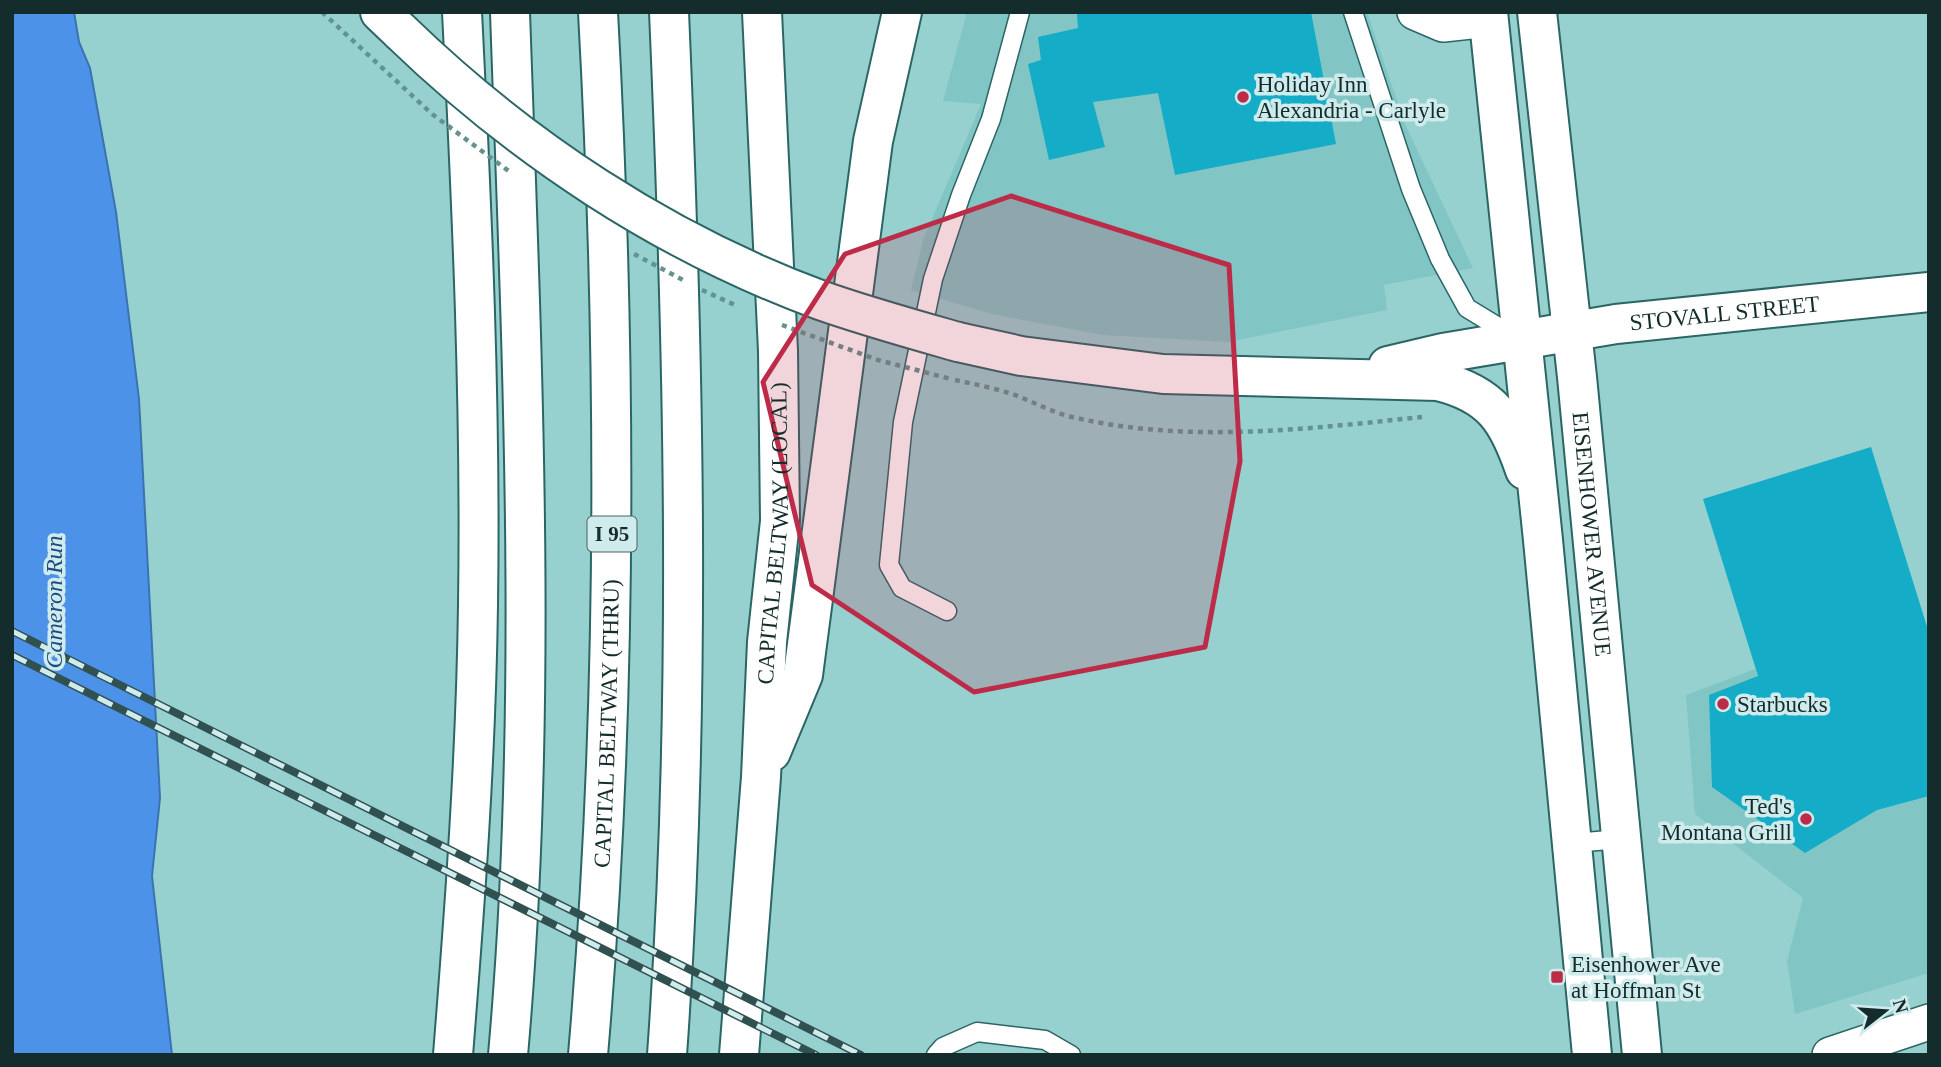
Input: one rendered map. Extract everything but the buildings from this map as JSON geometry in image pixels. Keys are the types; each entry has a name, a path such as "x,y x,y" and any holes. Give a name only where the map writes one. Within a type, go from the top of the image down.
{"main road":[{"path":"446,12 472,195"},
{"path":"453,1055 474,738 478,605 472,195 462,12"},
{"path":"508,1055 522,802 524,635 524,422 510,12"},
{"name":"CAPITAL BELTWAY (THRU)","path":"588,1055 601,902 611,644 611,326 598,12"},
{"path":"667,1055 680,806 683,452 669,12"},
{"name":"CAPITAL BELTWAY (LOCAL)","path":"739,1055 761,777 767,642 779,521 778,351 762,12"},
{"name":"EISENHOWER AVENUE","path":"1538,12 1642,1055"},
{"path":"761,777 803,675 873,141 901,15"},
{"path":"1489,16 1573,843 1591,1055"},
{"path":"389,19 442,71 500,119 570,171 641,216 700,248 819,299 958,342 1093,368 1163,374 1438,381 1467,388 1488,403 1503,422 1518,449 1543,540"},
{"name":"STOVALL STREET","path":"1332,378 1443,353 1572,332 1922,290"}],"street":[{"path":"1415,12 1443,24 1489,16"},
{"path":"1830,1055 1929,1022"}],"lane":[{"path":"947,611 902,588 889,565 903,422 933,279 990,119 1020,12"},
{"path":"1353,12 1411,189 1440,260 1467,308 1522,341"},
{"path":"1573,843 1621,839"},
{"path":"936,1055 943,1047 977,1032 1045,1040 1071,1055"}],"path":[{"path":"951,379 1010,393 1069,417 1133,428 1217,433 1314,428 1433,416"}],"highlighted area":[{"path":"1011,196 1229,265 1240,461 1205,647 974,692 812,585 763,382 845,254"}],"shaded area":[{"path":"967,12 1367,12 1405,124 1473,268 1384,285 1387,310 1228,342 1103,335 991,314 911,290 923,240 981,104 943,101"},
{"path":"1755,669 1784,761 1929,717 1929,973 1795,1014 1787,961 1803,898 1695,814 1686,695"}],"water":[{"name":"Cameron Run","path":"12,12 74,12 79,42 90,68 116,212 139,399 160,798 152,876 172,1055 12,1055"}],"railway":[{"path":"12,631 861,1055"},
{"path":"12,655 816,1055"}],"place":[{"name":"Holiday Inn Alexandria - Carlyle","path":"1243,97"},
{"name":"Starbucks","path":"1723,704"},
{"name":"Ted's Montana Grill","path":"1806,819"},
{"name":"Eisenhower Ave at Hoffman St","path":"1557,977"}]}
